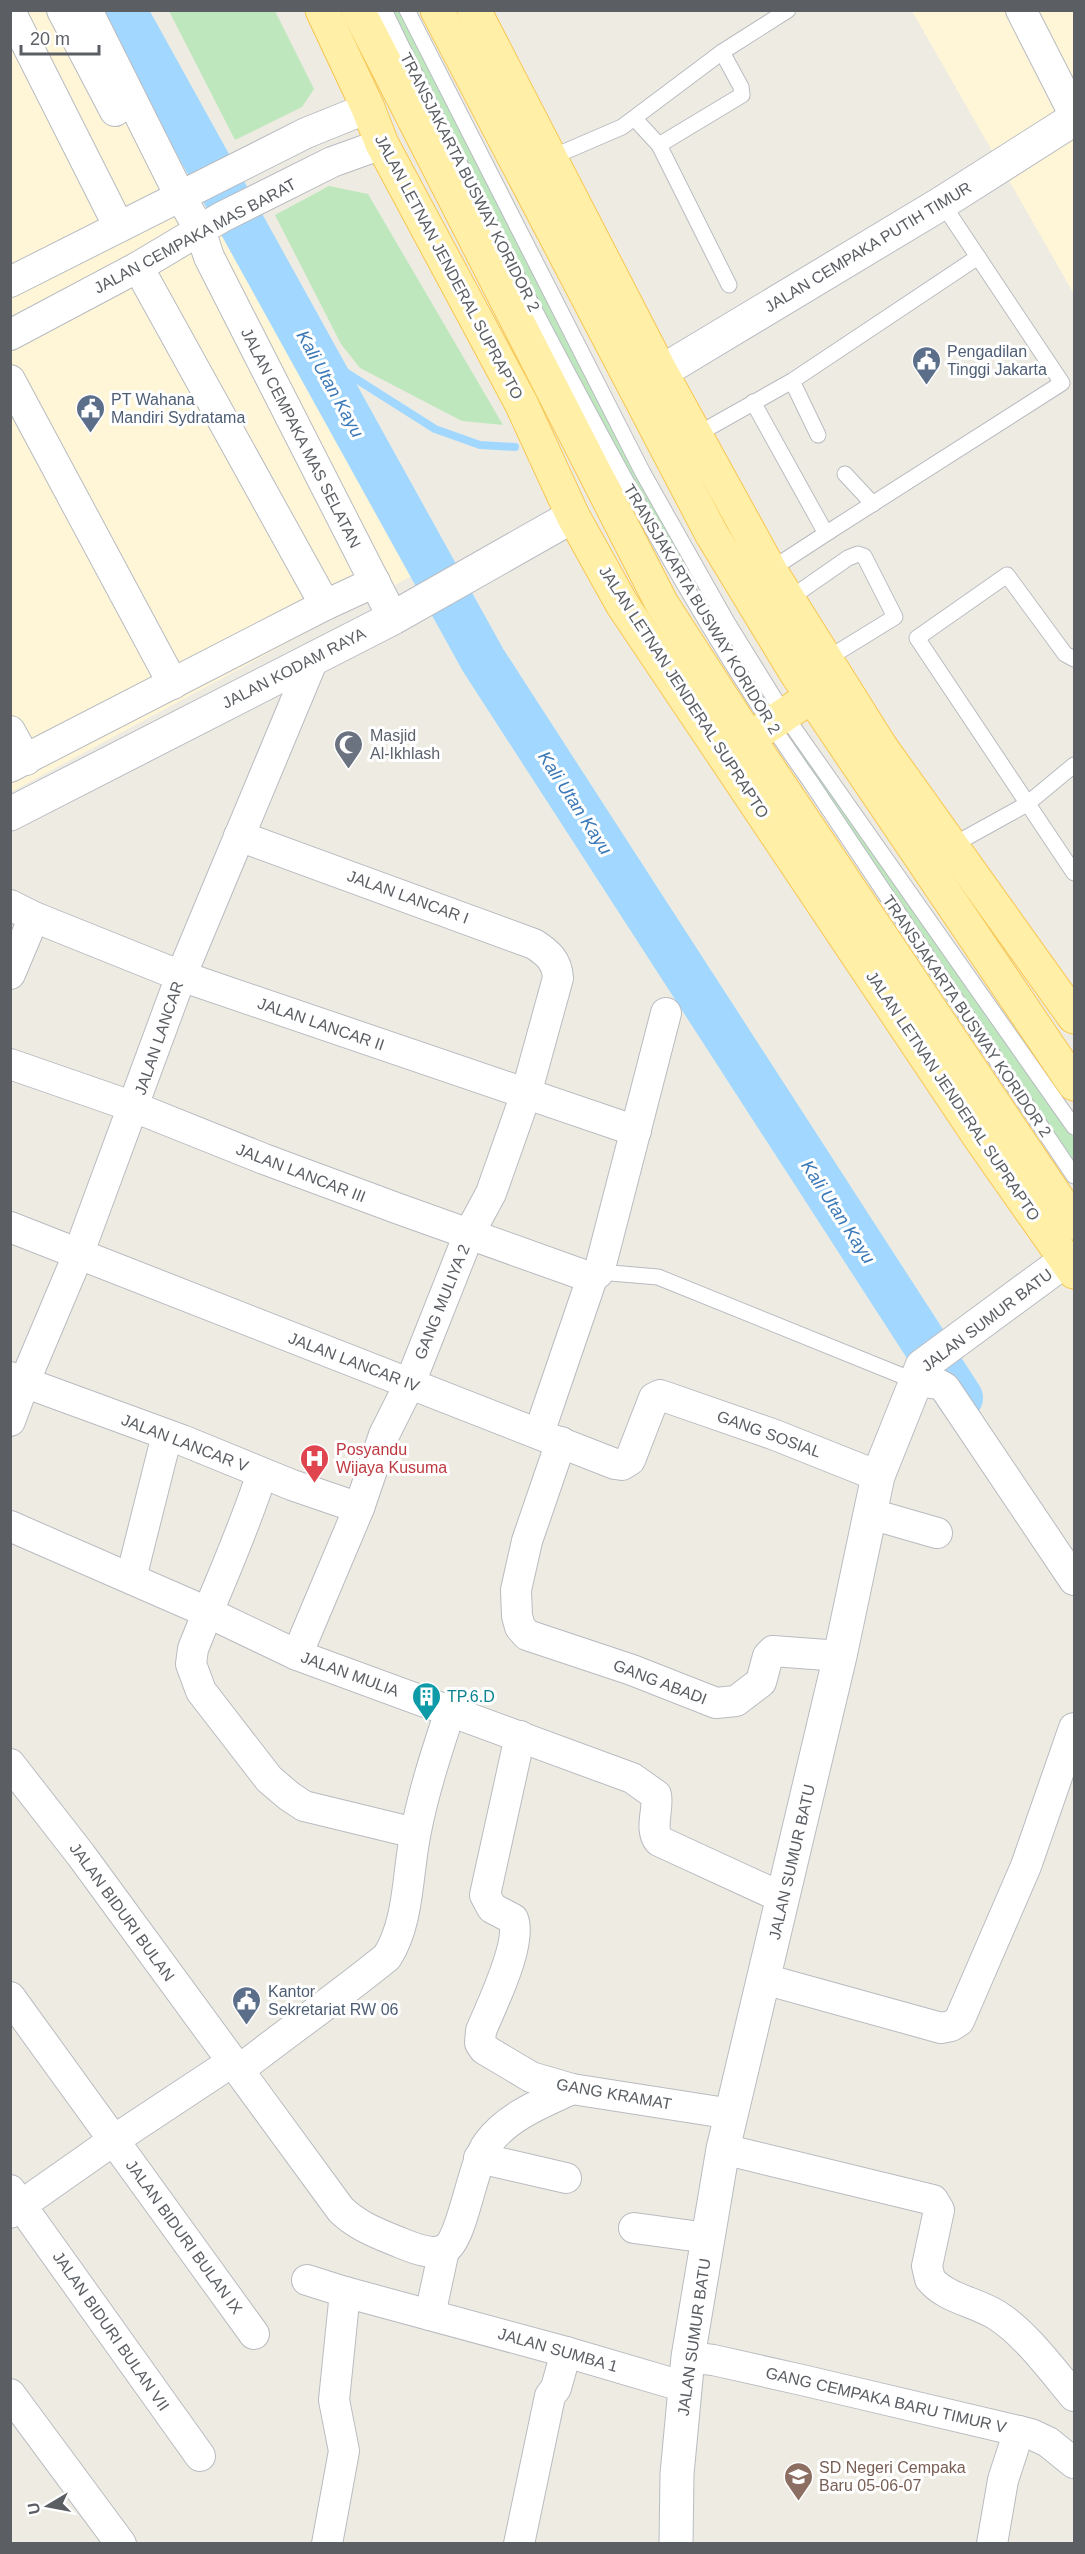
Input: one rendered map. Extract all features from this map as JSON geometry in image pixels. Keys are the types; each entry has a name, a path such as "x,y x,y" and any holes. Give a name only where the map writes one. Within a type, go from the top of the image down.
{"main road":[{"name":"JALAN LETNAN JENDERAL SUPRAPTO","path":"322,10 368,108 382,144 521,403 573,516 622,604 980,1138 1070,1266"},
{"name":"JALAN LETNAN JENDERAL SUPRAPTO","path":"358,10 662,604 768,726 981,1081 1074,1223"},
{"path":"474,10 661,372 770,570 881,747 1074,1017"},
{"path":"446,19 711,532 812,696 1074,1084"},
{"path":"521,403 564,411"},
{"path":"768,726 812,696"},
{"path":"980,1138 981,1081"}],"street":[{"name":"JALAN CEMPAKA MAS SELATAN","path":"62,10 172,200 204,236 393,618"},
{"name":"JALAN CEMPAKA MAS SELATAN","path":"87,10 172,200"},
{"path":"1021,10 1074,114"},
{"path":"10,11 118,227"},
{"path":"10,282 306,133 368,108"},
{"name":"JALAN CEMPAKA PUTIH TIMUR","path":"661,372 946,210 1074,119"},
{"name":"JALAN CEMPAKA MAS BARAT","path":"10,335 138,267 204,236 280,189 332,162 382,144"},
{"path":"138,267 325,605"},
{"path":"10,380 173,684"},
{"name":"JALAN KODAM RAYA","path":"10,814 393,618 573,516"},
{"path":"10,731 18,764 325,605 375,582"},
{"name":"JALAN LANCAR","path":"10,1421 17,1380 78,1255 181,976 314,657"},
{"name":"JALAN LANCAR I","path":"239,836 534,944 553,958 558,978"},
{"path":"10,974 22,911"},
{"name":"JALAN LANCAR II","path":"22,911 181,976 636,1131"},
{"name":"GANG MULIYA 2","path":"297,1655 359,1508 384,1435 410,1383 469,1234 491,1193 526,1094 558,978"},
{"path":"550,1438 636,1131 666,1013"},
{"name":"JALAN LANCAR III","path":"10,1064 134,1107 264,1159 469,1234 596,1275"},
{"name":"JALAN LANCAR IV","path":"10,1227 78,1255 181,1292 615,1464 628,1463 654,1398 658,1395"},
{"name":"JALAN SUMUR BATU","path":"676,2544 677,2474 687,2372 723,2149 840,1656 878,1476 919,1373 969,1329 1070,1266"},
{"path":"919,1373 945,1388 1074,1580"},
{"name":"JALAN LANCAR V","path":"17,1380 359,1508"},
{"name":"GANG SOSIAL","path":"658,1395 775,1436 878,1476"},
{"path":"130,1578 167,1435"},
{"name":"GANG ABADI","path":"550,1438 516,1590 517,1616 520,1627 527,1635 632,1670 687,1694 716,1703 736,1701 761,1682 768,1656 773,1651 840,1656"},
{"path":"262,1473 248,1517 236,1539 193,1649 191,1664 195,1677 201,1691 269,1779 304,1806 415,1833"},
{"path":"871,1514 937,1533"},
{"name":"JALAN MULIA","path":"10,1526 207,1612 297,1655 632,1778 645,1785 656,1795 654,1833 659,1841 783,1898"},
{"path":"14,2203 236,2066 324,2008 387,1957 397,1940 415,1833 429,1776 450,1711"},
{"path":"764,1979 941,2028 959,2021 1026,1866 1074,1728"},
{"name":"GANG KRAMAT","path":"520,1737 485,1895 492,1908 513,1919 517,1931 481,2031 480,2043 484,2049 531,2077 572,2089 732,2114"},
{"name":"JALAN BIDURI BULAN","path":"10,1764 81,1855 341,2210 362,2227 416,2249 435,2252 444,2250"},
{"name":"JALAN BIDURI BULAN IX","path":"10,1997 254,2334"},
{"path":"430,2315 444,2250 450,2246 458,2227 479,2158 487,2144 503,2127 534,2106 572,2089"},
{"path":"723,2149 933,2200 939,2210 927,2266 930,2279 949,2293 999,2316 1036,2351 1074,2396"},
{"path":"479,2158 566,2178"},
{"name":"JALAN BIDURI BULAN VII","path":"14,2203 200,2456"},
{"path":"634,2229 708,2238"},
{"name":"JALAN SUMBA 1","path":"307,2280 567,2352 687,2372"},
{"path":"333,2542 344,2451 334,2400 345,2292"},
{"path":"519,2544 550,2396 556,2388 567,2352"},
{"name":"GANG CEMPAKA BARU TIMUR V","path":"687,2372 713,2360 1019,2431 1048,2442 1074,2463"},
{"path":"10,2394 121,2544"},
{"path":"992,2544 1003,2480 1019,2431"}],"lane":[{"name":"TRANSJAKARTA BUSWAY KORIDOR 2","path":"384,10 540,321 639,507 768,726 1074,1127"},
{"name":"TRANSJAKARTA BUSWAY KORIDOR 2","path":"407,10 643,473 727,622 768,726 810,781 1074,1176"},
{"path":"550,158 610,134 635,119 722,52 788,10"},
{"path":"659,145 742,95 741,87 722,52"},
{"path":"635,119 659,145 729,285"},
{"path":"770,570 1062,383 946,210"},
{"path":"696,435 792,381 978,257"},
{"path":"792,381 818,435"},
{"path":"753,402 824,530 830,531"},
{"path":"844,474 873,504"},
{"path":"789,599 848,558 858,554 864,556 895,617 825,660"},
{"path":"1072,863 1027,804 917,638 1007,575 1065,654 1074,658"},
{"path":"953,845 1027,804 1074,765"},
{"path":"596,1275 658,1277 919,1373"}],"shaded area":[{"path":"11,11 103,11 423,570 11,792"},
{"path":"912,11 1074,11 1074,294"}],"green space":[{"path":"169,11 275,11 314,89 302,107 235,140"},
{"path":"384,11 407,11 695,566 680,577"},
{"path":"329,186 368,194 503,425 462,421 360,368 341,344 275,215"},
{"path":"784,714 1074,1127 1074,1176 770,724"}],"waterway":[{"name":"Kali Utan Kayu","path":"123,10 483,660 960,1398"},
{"path":"312,351 435,429 480,445 515,447"}],"place":[{"name":"Pengadilan Tinggi Jakarta","path":"926,386"},
{"name":"PT Wahana Mandiri Sydratama","path":"90,434"},
{"name":"Masjid Al-Ikhlash","path":"349,770"},
{"name":"Posyandu Wijaya Kusuma","path":"315,1484"},
{"name":"TP.6.D","path":"426,1722"},
{"name":"Kantor Sekretariat RW 06","path":"247,2026"},
{"name":"SD Negeri Cempaka Baru 05-06-07","path":"798,2502"}]}
